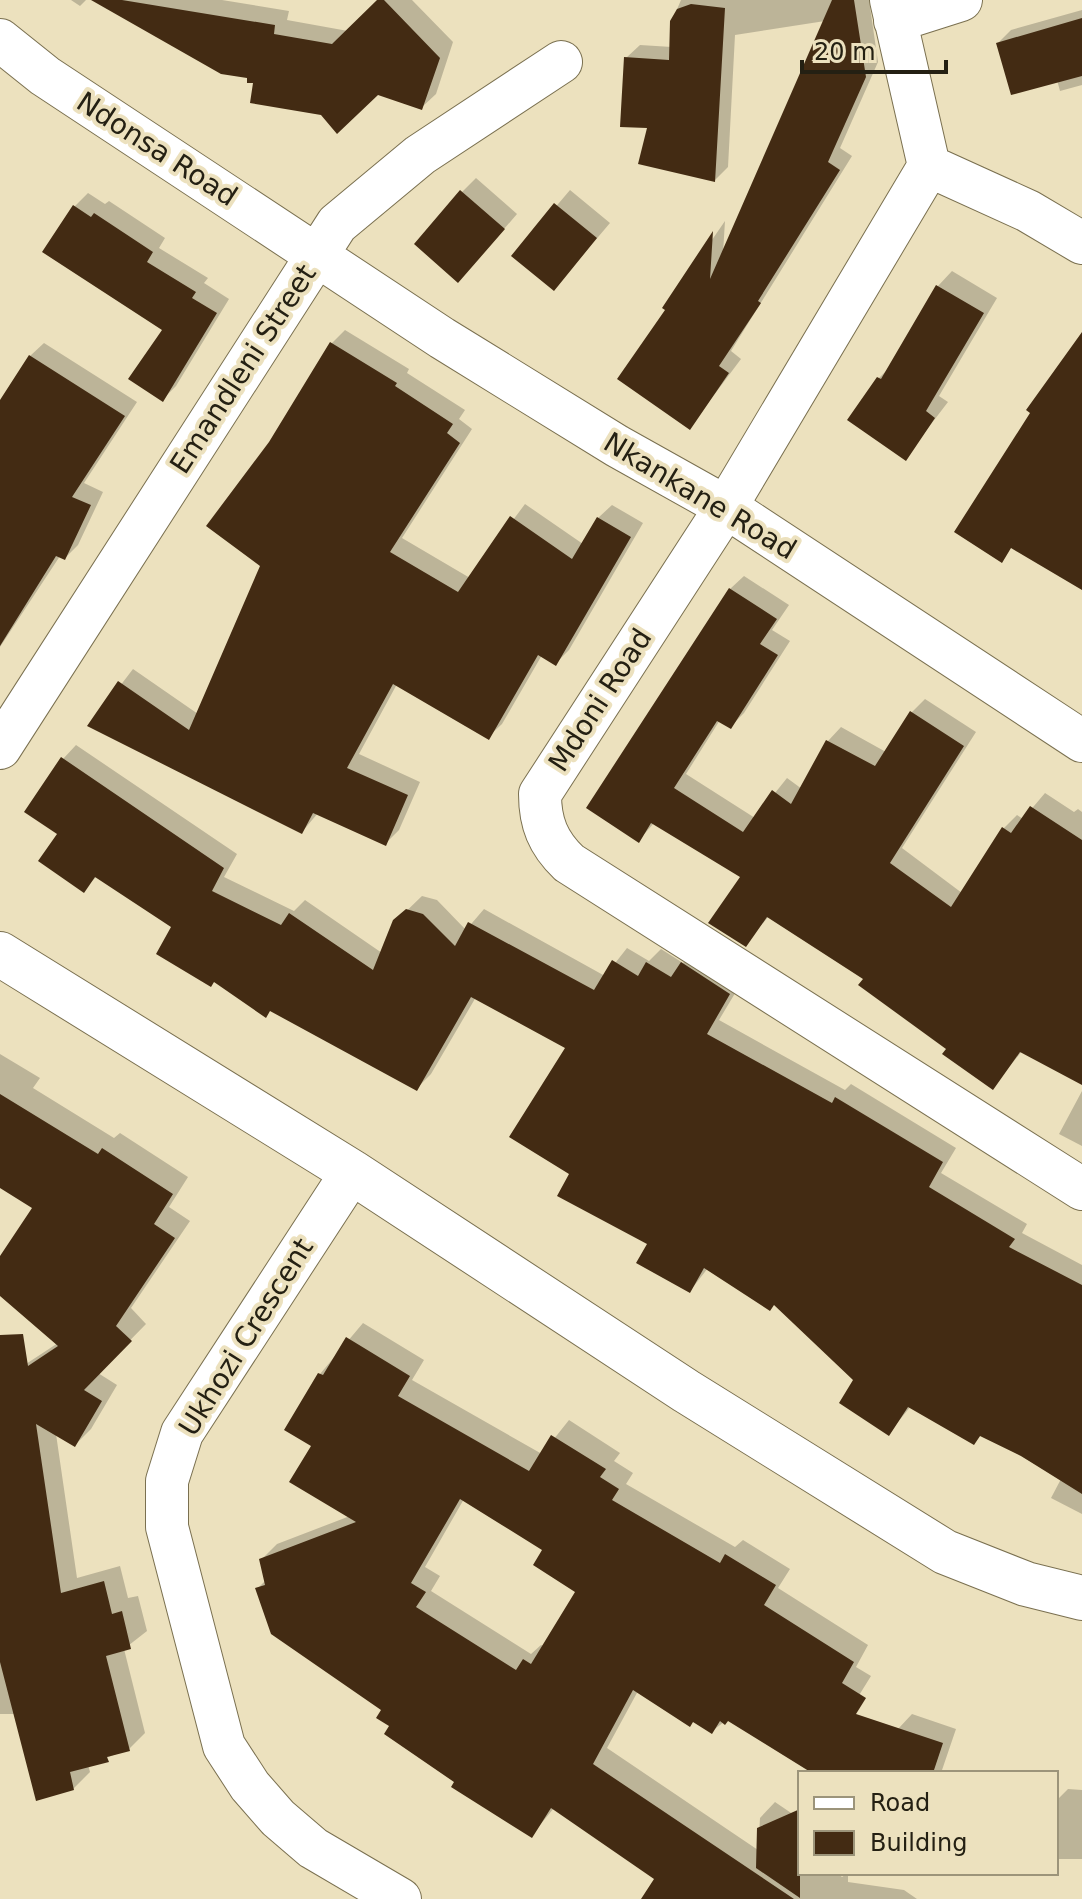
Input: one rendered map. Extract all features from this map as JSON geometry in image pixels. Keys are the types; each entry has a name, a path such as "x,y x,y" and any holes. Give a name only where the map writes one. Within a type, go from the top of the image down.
{"street":[{"path":"961,0 893,10 929,166 1028,211 1082,243"},
{"name":"Ndonsa Road","path":"0,40 45,76 317,253"},
{"name":"Emandleni Street","path":"0,748 337,224 420,155 561,62"},
{"name":"Mdoni Road","path":"929,166 726,507 540,794 544,831 556,851 569,863 1082,1189"},
{"name":"Nkankane Road","path":"317,253 530,393 726,507 1082,741"},
{"path":"0,954 352,1172 699,1399 945,1552 1026,1584 1082,1598"},
{"name":"Ukhozi Crescent","path":"352,1172 182,1433 167,1481 167,1527 224,1746 250,1786 278,1818 313,1848 400,1899"}],"building":[{"path":"91,0 122,0 275,25 274,34 332,44 377,0 384,0 440,58 422,110 378,95 337,134 321,115 250,103 253,83 247,83 247,78 221,74"},
{"path":"832,0 854,0 866,77 828,162 840,170 758,301 761,303 719,366 729,373 690,430 617,379 665,310 662,308 713,231 710,279"},
{"path":"691,4 725,8 715,182 638,164 647,128 620,127 624,57 669,60 670,21 677,9"},
{"path":"1082,18 1082,76 1011,95 996,43"},
{"path":"460,190 505,229 458,283 414,244"},
{"path":"554,203 597,238 554,291 511,256"},
{"path":"73,205 91,217 94,213 153,252 147,262 196,292 192,298 217,313 163,402 128,379 162,330 42,252"},
{"path":"936,285 984,313 926,411 935,418 906,461 847,420 877,377 881,379"},
{"path":"1082,332 1082,590 1011,548 1002,563 954,532 1030,413 1026,410"},
{"path":"330,342 397,383 395,386 453,424 447,433 460,443 390,552 458,592 510,516 572,559 597,517 631,537 556,666 538,655 489,740 393,684 347,768 408,795 386,846 313,813 302,834 87,726 118,681 189,730 260,566 206,526 269,442"},
{"path":"29,355 125,416 72,497 91,505 65,560 56,556 0,646 0,400"},
{"path":"729,588 777,619 760,644 778,655 731,729 717,721 674,788 743,832 772,790 791,804 826,740 875,766 910,711 964,746 890,863 951,907 1002,827 1011,833 1030,806 1082,840 1082,1085 1020,1052 993,1090 942,1054 946,1049 858,985 863,979 767,917 746,947 708,923 740,877 651,823 639,843 586,808"},
{"path":"61,757 224,868 212,891 281,925 289,913 373,970 393,920 406,909 423,914 455,946 468,922 594,990 612,960 638,976 646,962 671,977 681,962 730,994 707,1034 832,1103 835,1097 943,1162 929,1187 1015,1239 1009,1247 1082,1285 1082,1494 1021,1456 980,1436 974,1445 908,1407 889,1436 839,1403 853,1380 774,1305 770,1311 704,1268 690,1293 636,1263 647,1244 557,1196 569,1174 509,1137 565,1048 471,997 417,1091 270,1011 266,1018 214,982 211,987 156,954 171,927 95,877 84,893 38,861 57,834 24,812"},
{"path":"0,1094 98,1154 102,1148 173,1194 154,1224 175,1238 116,1326 132,1341 84,1390 102,1401 75,1447 36,1424 61,1593 104,1581 112,1614 122,1611 131,1649 106,1656 130,1751 107,1757 109,1762 70,1772 74,1790 36,1801 0,1662 0,1335 23,1334 28,1366 58,1346 0,1296 0,1256 32,1208 0,1188"},
{"path":"346,1337 410,1376 398,1396 529,1471 551,1435 606,1469 600,1477 619,1489 612,1500 720,1563 725,1554 776,1585 764,1605 854,1662 842,1683 866,1698 856,1714 943,1743 934,1771 809,1771 728,1721 725,1725 720,1721 712,1734 693,1722 690,1727 633,1690 593,1764 794,1899 641,1899 654,1879 551,1808 532,1838 451,1787 454,1782 384,1734 389,1726 376,1718 381,1710 271,1634 255,1588 265,1585 259,1559 356,1522 289,1482 311,1446 284,1430 318,1373 323,1375","holes":["460,1499 542,1550 533,1565 575,1592 531,1664 523,1659 516,1670 416,1607 426,1592 411,1583"]},
{"path":"798,1810 800,1898 756,1868 757,1828"}]}
